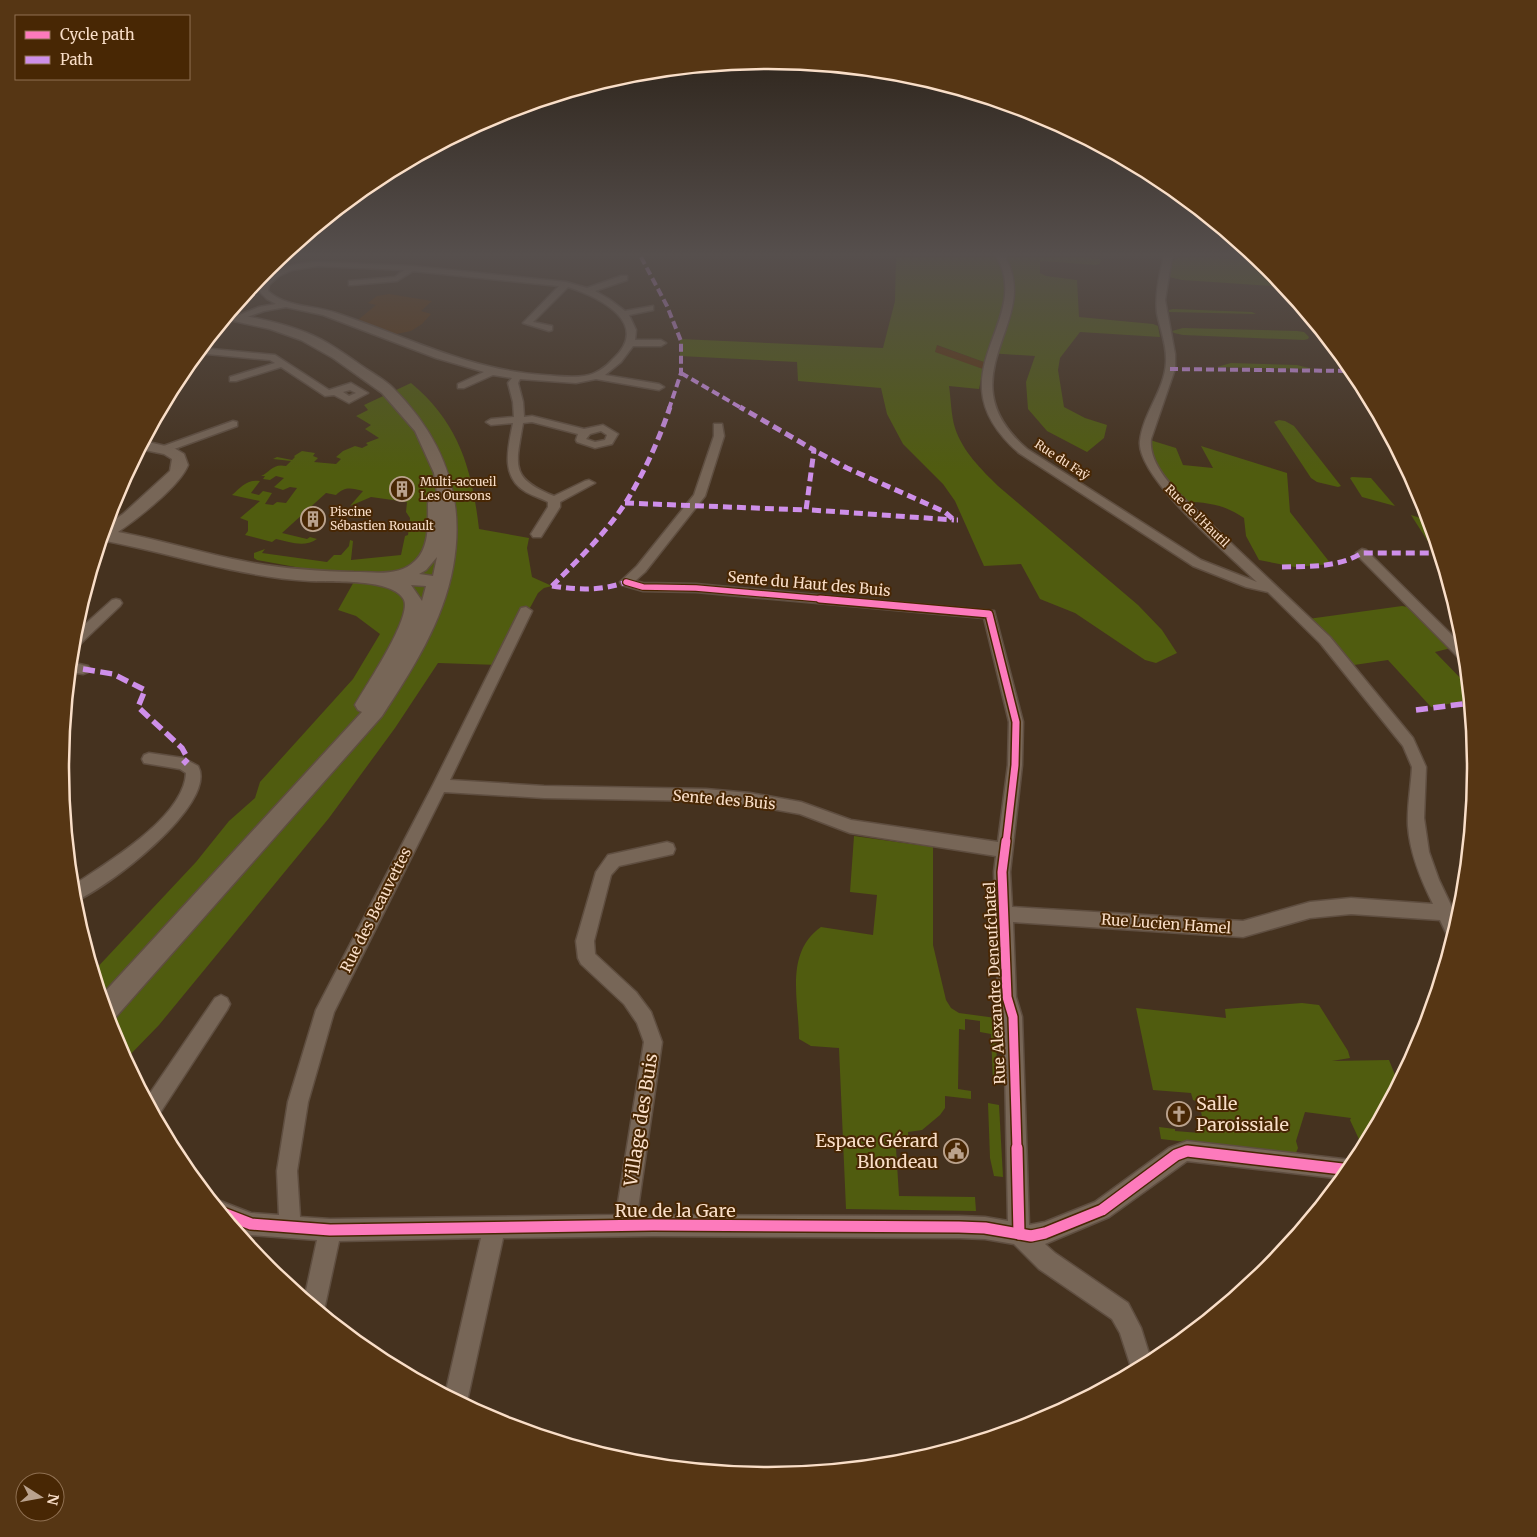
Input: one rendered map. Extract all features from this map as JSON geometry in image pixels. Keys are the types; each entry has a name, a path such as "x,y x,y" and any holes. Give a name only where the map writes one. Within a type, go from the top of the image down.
{"main road":[{"path":"264,329 338,354"},
{"path":"110,1004 375,711 400,677 426,626 439,591 449,540 447,497 441,470 430,445 411,413 391,391 366,371 319,344 281,329"},
{"path":"309,784 352,728 402,650 422,606 436,560 440,529 436,480 430,445"},
{"path":"113,532 178,473 179,457 148,446"},
{"path":"389,578 416,570 431,555 436,519 436,480"},
{"path":"113,532 265,570 365,578 386,581 400,586 412,598 414,607 396,651 352,728"},
{"path":"365,578 434,582 436,586 412,654"}],"street":[{"path":"368,329 451,362 490,372 517,377 578,379 596,376 658,387"},
{"path":"596,376 620,359 629,344 630,329"},
{"name":"Rue du Faÿ","path":"1000,329 992,351 985,388 992,413 1003,432 1023,451 1197,563 1250,584 1272,589"},
{"name":"Rue de l'Hautil","path":"1165,329 1170,354 1170,369 1145,440 1149,459 1160,480 1173,494 1329,645 1412,748 1419,767 1416,823 1418,839 1451,922"},
{"path":"629,344 660,342"},
{"path":"207,352 272,357 328,394 336,392"},
{"path":"233,379 282,364"},
{"path":"462,386 490,372"},
{"path":"517,377 513,383 519,408 512,454 517,476 526,487 535,493 554,500 589,483"},
{"path":"491,422 518,419 539,420 584,432"},
{"path":"162,450 233,424"},
{"name":"Sente du Haut des Buis","path":"718,426 719,436 699,496 642,569 626,582 643,587 696,588 990,614"},
{"path":"537,534 554,507 554,500"},
{"path":"1362,554 1458,649"},
{"path":"82,635 116,603"},
{"name":"Rue des Beauvettes","path":"290,1228 287,1171 298,1102 325,1010 440,786 526,611"},
{"name":"Rue Alexandre Deneufchatel","path":"990,614 1016,722 1015,765 1003,850 1002,872 1007,997 1013,1017 1019,1234"},
{"path":"80,890 115,869 148,843 182,803 192,783 193,770 183,764 150,758"},
{"name":"Sente des Buis","path":"440,786 544,792 706,795 750,799 801,808 850,826 1003,850"},
{"name":"Village des Buis","path":"625,1226 652,1042 644,1018 630,998 587,958 585,941 604,872 614,860 668,849"},
{"name":"Rue Lucien Hamel","path":"1004,914 1243,929 1310,910 1351,906 1446,913"},
{"path":"155,1104 221,1004"},
{"name":"Rue de la Gare","path":"231,1216 251,1224 330,1230 625,1226 959,1227 985,1228 1031,1236 1045,1234 1095,1214 1176,1155 1187,1151 1342,1169"},
{"path":"457,1395 494,1228"},
{"path":"315,1302 330,1230"},
{"path":"1019,1234 1047,1261 1120,1311 1130,1328 1140,1361"}],"shaded area":[{"path":"382,329 415,329 411,331 396,334"},
{"path":"936,345 984,362 983,369 935,353"}],"green space":[{"path":"888,329 1158,329 1160,337 1080,332 1060,358 1058,370 1064,407 1085,418 1107,425 1104,438 1087,452 1047,431 1028,409 1026,382 1035,356 988,353 984,362 937,345 935,352 983,369 979,389 949,386 955,428 958,437 973,460 998,486 1138,605 1162,630 1177,653 1156,663 1145,660 1075,613 1040,599 1021,564 984,566 955,501 943,484 903,444 887,414 881,388 798,381 797,362 680,356 680,339 883,348"},
{"path":"1180,329 1211,329 1297,331 1304,332 1309,337 1304,340 1183,335 1172,331"},
{"path":"1231,363 1297,365 1313,369 1217,367"},
{"path":"411,383 427,398 441,414 460,448 472,486 479,529 529,538 527,548 532,577 552,586 544,588 538,593 499,665 438,663 395,728 329,818 159,1025 130,1054 106,993 98,967 196,862 229,821 255,798 260,782 353,679 380,634 356,616 338,610 356,578 257,560 254,558 254,553 265,549 262,553 327,562 334,555 341,555 349,546 350,540 353,541 351,560 401,555 405,536 408,535 410,518 406,512 407,502 371,497 350,506 363,491 348,488 336,495 326,493 282,533 307,539 310,537 317,539 302,544 276,539 272,542 245,535 248,531 248,521 240,518 260,501 232,495 248,482 260,481 251,493 259,495 263,491 272,493 265,504 286,503 297,488 290,487 283,490 274,487 284,478 276,476 270,480 263,479 265,476 261,476 275,467 286,466 291,461 273,459 277,457 292,460 294,456 302,451 315,453 313,456 318,458 314,462 336,464 341,459 336,457 343,451 355,446 362,448 368,445 366,443 379,438 365,429 371,425 356,416 368,410 364,405"},
{"path":"1279,420 1294,426 1341,486 1317,482 1311,478 1274,422"},
{"path":"1150,440 1176,448 1183,465 1213,468 1201,446 1287,473 1290,512 1331,564 1295,567 1259,560 1246,536 1244,518 1216,505 1185,502 1149,458"},
{"path":"1350,478 1371,478 1395,506 1362,497"},
{"path":"1411,515 1421,518 1432,548"},
{"path":"1402,606 1408,607 1451,648 1435,652 1462,680 1465,701 1431,707 1388,660 1354,665 1308,619"},
{"path":"854,836 933,847 933,945 946,1000 951,1008 959,1013 996,1018 997,1083 993,1082 991,1034 980,1032 980,1021 965,1019 965,1030 959,1029 958,1089 971,1091 971,1099 945,1096 945,1108 940,1115 922,1130 908,1132 909,1147 896,1148 899,1196 975,1197 976,1211 846,1209 839,1048 811,1046 799,1039 796,978 802,950 809,938 821,927 873,935 877,895 850,892"},
{"path":"1302,1003 1319,1005 1348,1051 1350,1058 1332,1061 1389,1060 1396,1078 1360,1141 1350,1120 1351,1118 1305,1112 1296,1141 1298,1148 1295,1155 1161,1139 1159,1127 1175,1129 1175,1131 1200,1133 1199,1126 1204,1126 1199,1102 1193,1100 1191,1093 1153,1090 1136,1008 1226,1018 1225,1009"},
{"path":"988,1103 999,1105 1003,1177 994,1176 990,1158"}],"marked path":[{"path":"552,586 590,547 625,503 644,469 663,428 681,373 681,341 676,329"},
{"path":"1170,369 1344,371"},
{"path":"625,503 806,510 814,450 681,373"},
{"path":"819,453 847,468 945,512 954,520 958,520"},
{"path":"812,510 954,520"},
{"path":"1282,567 1334,564 1344,562 1362,553 1434,553"},
{"path":"552,586 599,589 626,582"},
{"path":"83,669 113,674 145,690 138,707 182,748 188,759 183,764"},
{"path":"1416,710 1465,704"}],"cycle path":[{"path":"626,582 643,587 696,588 989,614 1016,722 1015,765 1002,872 1007,997 1013,1017 1019,1234"},
{"path":"231,1216 251,1224 330,1230 653,1225 959,1227 985,1228 1031,1236 1045,1233 1102,1210 1176,1155 1187,1151 1342,1169"}],"place":[{"name":"Multi-accueil Les Oursons","path":"402,489"},
{"name":"Piscine Sébastien Rouault","path":"313,519"},
{"name":"Salle Paroissiale","path":"1179,1114"},
{"name":"Espace Gérard Blondeau","path":"956,1151"}]}
